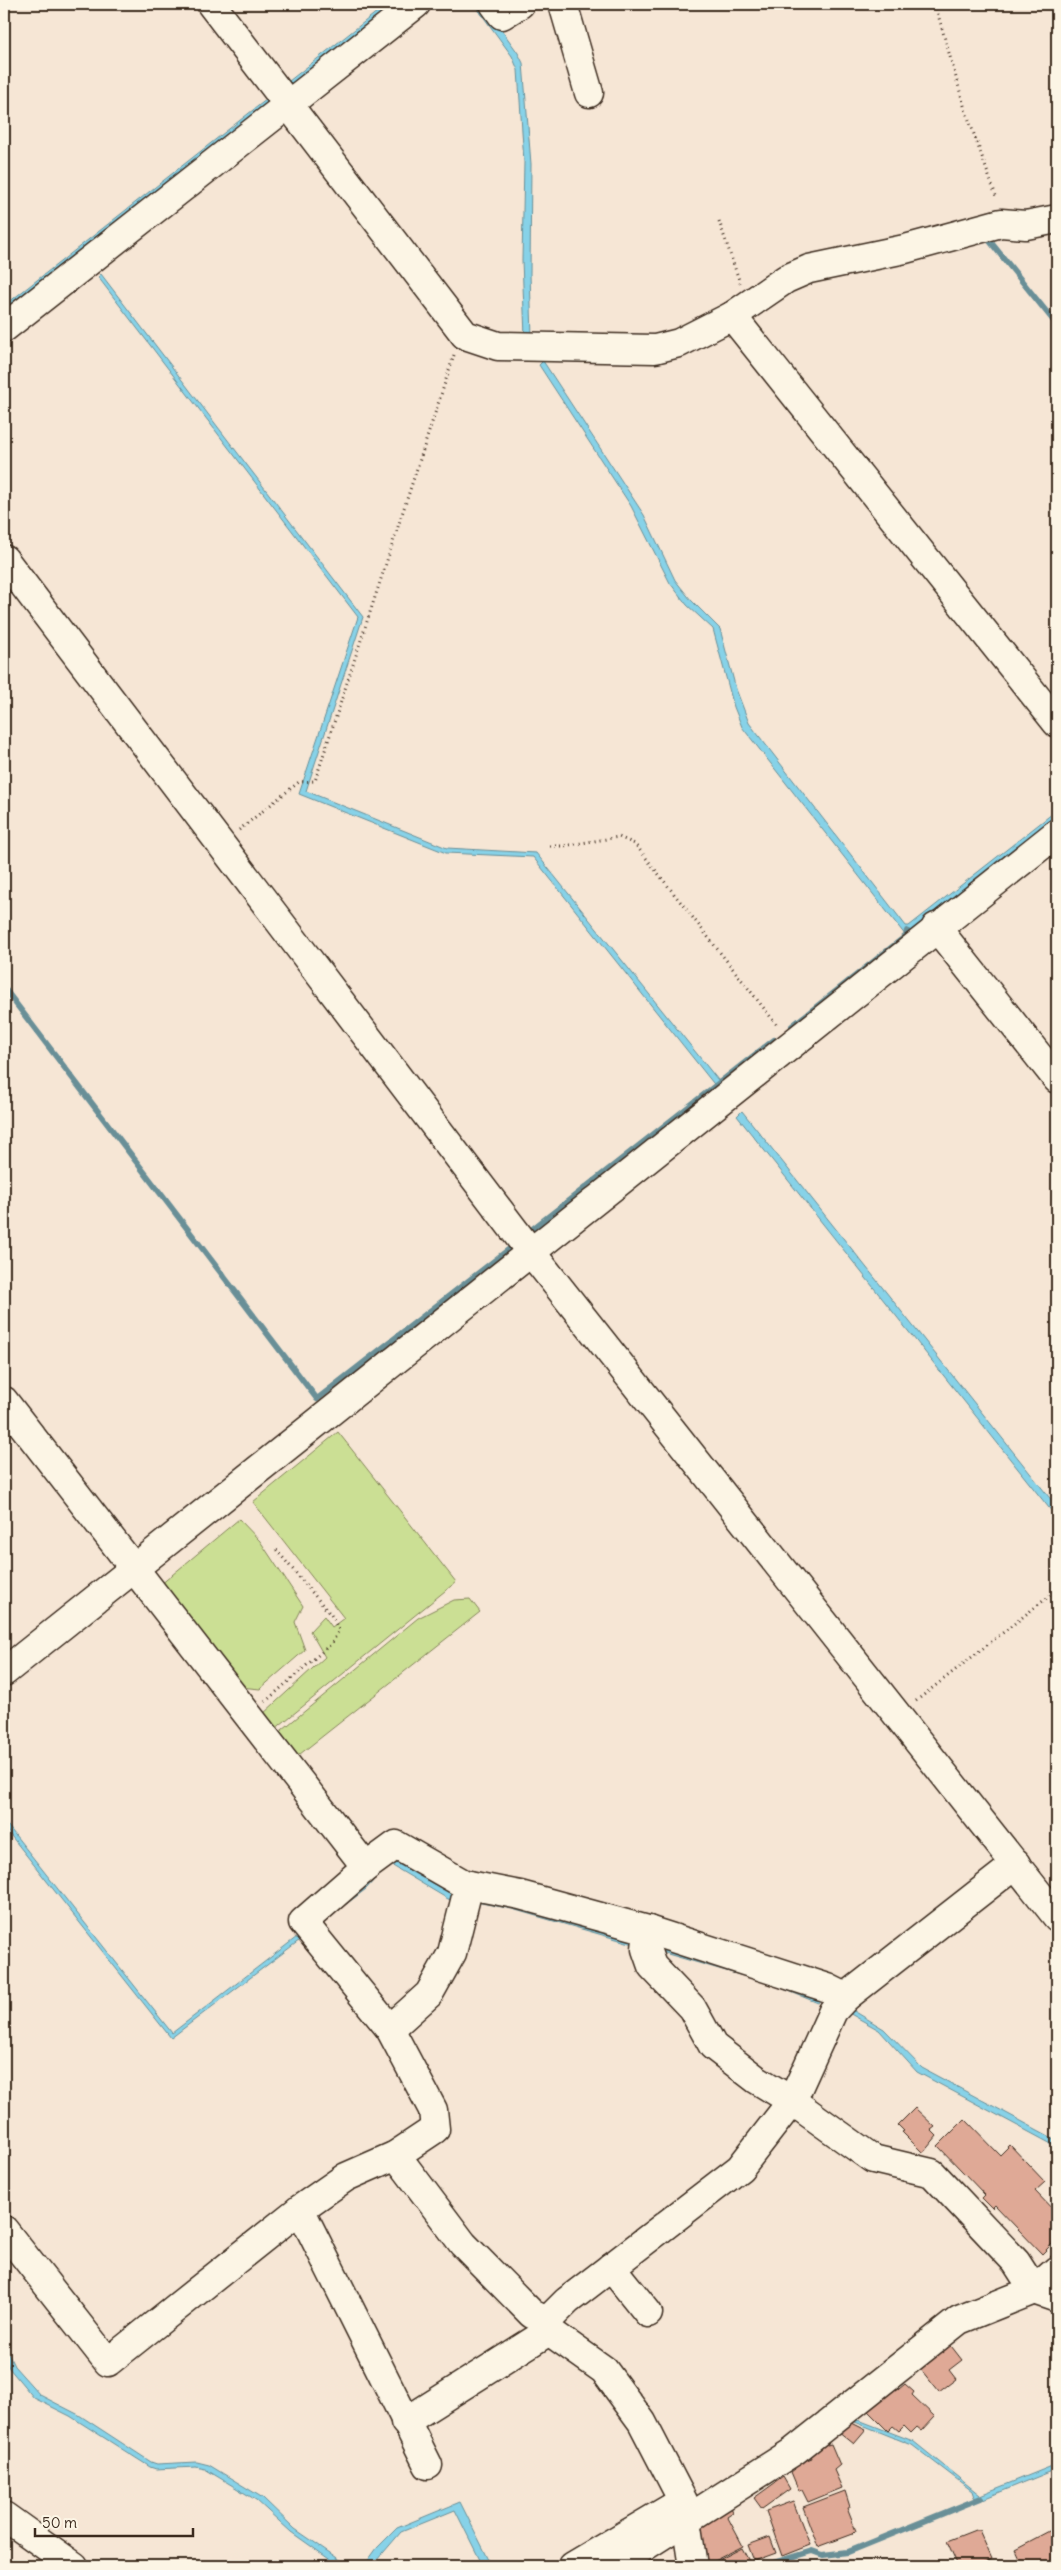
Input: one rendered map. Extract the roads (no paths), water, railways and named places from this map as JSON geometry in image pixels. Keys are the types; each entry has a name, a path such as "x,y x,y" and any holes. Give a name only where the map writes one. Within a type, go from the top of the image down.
{"street":[{"path":"211,4 465,336 498,346 655,349 679,343 742,309 786,279 809,269 905,249 1005,223 1026,225 1057,219"},
{"path":"4,328 416,4"},
{"path":"494,4 502,14 520,4"},
{"path":"563,4 589,93"},
{"path":"742,309 1057,723"},
{"path":"4,559 530,1251 1016,1864 1053,1904"},
{"path":"4,1672 790,1043 1057,832"},
{"path":"936,928 1057,1079"},
{"path":"4,1401 133,1570 366,1867"},
{"path":"4,2230 108,2362 300,2209 346,2177 396,2155 435,2129 434,2110 390,2029 303,1922 366,1867 396,1845 469,1885 520,1895 648,1930 828,1988 846,1997"},
{"path":"406,2422 548,2326 567,2301 740,2168 792,2101 833,2011 846,1997 1016,1864"},
{"path":"390,2029 429,1994 452,1953 469,1885"},
{"path":"648,1930 646,1949 652,1966 692,2008 713,2046 756,2079 792,2101 873,2159 932,2173 1046,2294"},
{"path":"396,2155 463,2244 532,2314 604,2370 642,2422 684,2511 694,2566"},
{"path":"300,2209 428,2465"},
{"path":"611,2267 648,2313"},
{"path":"572,2566 684,2511 794,2451 959,2320 1046,2294 1057,2270"},
{"path":"614,2566 684,2511"},
{"path":"4,2516 74,2566"}],"water":[{"path":"387,4 401,4 294,86 289,81"},
{"path":"474,4 483,4 523,63 531,164 530,274 532,337 525,337 522,260 524,162 518,70 512,56"},
{"path":"267,99 271,105 4,315 4,306"},
{"path":"101,274 363,617 306,791 447,848 536,853 722,1085 717,1088 533,857 446,853 299,794 358,617 98,277"},
{"path":"543,361 644,515 675,580 691,600 720,629 736,689 749,723 906,926 909,926 1057,810 1057,816 906,936 742,727 734,707 713,629 687,605 670,583 631,506 539,365"},
{"path":"742,1111 1057,1507 1057,1518 737,1116"},
{"path":"4,1821 172,2033 297,1937 300,1940 171,2038 4,1827"},
{"path":"389,1859 455,1896 453,1900 448,1899 391,1865 382,1871 366,1889 320,1924"},
{"path":"476,1899 512,1905 638,1941 637,1945 512,1909 476,1902"},
{"path":"655,1946 820,2000 818,2003 774,1985 654,1950"},
{"path":"849,2008 884,2029 922,2068 1049,2136 1057,2141 1057,2147 917,2072 879,2030 847,2012"},
{"path":"4,2345 14,2366 40,2395 79,2415 151,2462 157,2464 197,2462 209,2465 263,2498 295,2529 349,2566 339,2566 291,2532 256,2500 205,2469 196,2467 156,2469 150,2467 70,2416 34,2398 9,2368 4,2355"},
{"path":"856,2419 913,2441 980,2495 1057,2464 1057,2469 978,2501 975,2500 972,2491 912,2445 855,2422"},
{"path":"460,2502 492,2566 483,2566 455,2510 401,2532 372,2566 364,2566 377,2548 397,2528"}],"waterway":[{"path":"989,240 1057,325"},
{"path":"792,1026 906,936 907,931"},
{"path":"4,988 317,1399 517,1243"},
{"path":"526,1234 774,1040"},
{"path":"763,2566 812,2551 823,2555 848,2552 981,2498"}]}
